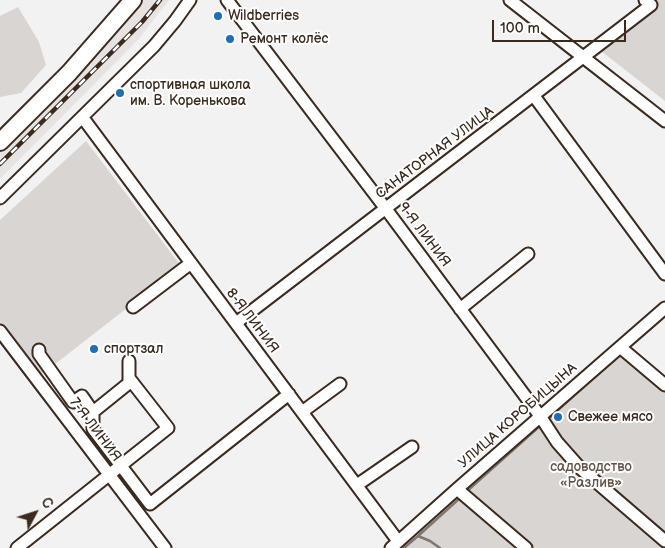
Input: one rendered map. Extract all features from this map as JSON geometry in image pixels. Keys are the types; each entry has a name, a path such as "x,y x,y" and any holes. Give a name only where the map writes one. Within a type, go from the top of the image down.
{"highway":[{"path":"0,129 61,67 120,0"},
{"path":"0,142 69,73 133,0"}],"street":[{"path":"0,198 83,118 166,33 190,0"},
{"name":"9-Я ЛИНИЯ","path":"227,0 386,209 540,416 557,442 580,468 665,541"},
{"path":"510,0 665,121"},
{"name":"САНАТОРНАЯ УЛИЦА","path":"236,323 534,96 584,57 648,2"},
{"path":"534,96 665,274"},
{"name":"8-Я ЛИНИЯ","path":"83,118 357,485 395,544"},
{"path":"460,309 528,254"},
{"path":"133,307 191,263"},
{"name":"УЛИЦА КОРОБИЦЫНА","path":"395,544 665,308"},
{"name":"7-Я ЛИНИЯ","path":"0,331 166,548"},
{"path":"620,347 665,385"},
{"path":"39,350 39,354 74,402 82,396 93,412 93,429 150,504 289,394"},
{"path":"93,412 129,383 129,361"},
{"path":"17,548 168,428 129,378"},
{"path":"302,412 340,384"},
{"path":"357,485 412,447"},
{"path":"457,488 526,548"}],"shaded area":[{"path":"140,0 169,0 138,40 0,179 0,149"}],"green space":[{"path":"652,0 665,0 665,101 601,51 658,6"},
{"path":"18,7 39,42 46,65 21,93 0,97 0,16"},
{"path":"86,141 181,266 41,375 0,322 0,220"},
{"name":"садоводство «Разлив»","path":"618,352 665,390 665,548 406,548"}],"waterway":[{"path":"0,341 41,395"},
{"path":"547,420 601,371"},
{"path":"466,492 541,425"},
{"path":"418,536 460,498"},
{"path":"404,548 418,536 440,548"}],"railway":[{"path":"0,164 142,22 160,0"}],"place":[{"name":"Wildberries","path":"218,16"},
{"name":"Ремонт колёс","path":"230,39"},
{"name":"спортивная школа им. В. Коренькова","path":"120,93"},
{"name":"спортзал","path":"94,349"},
{"name":"Свежее мясо","path":"558,417"}]}
